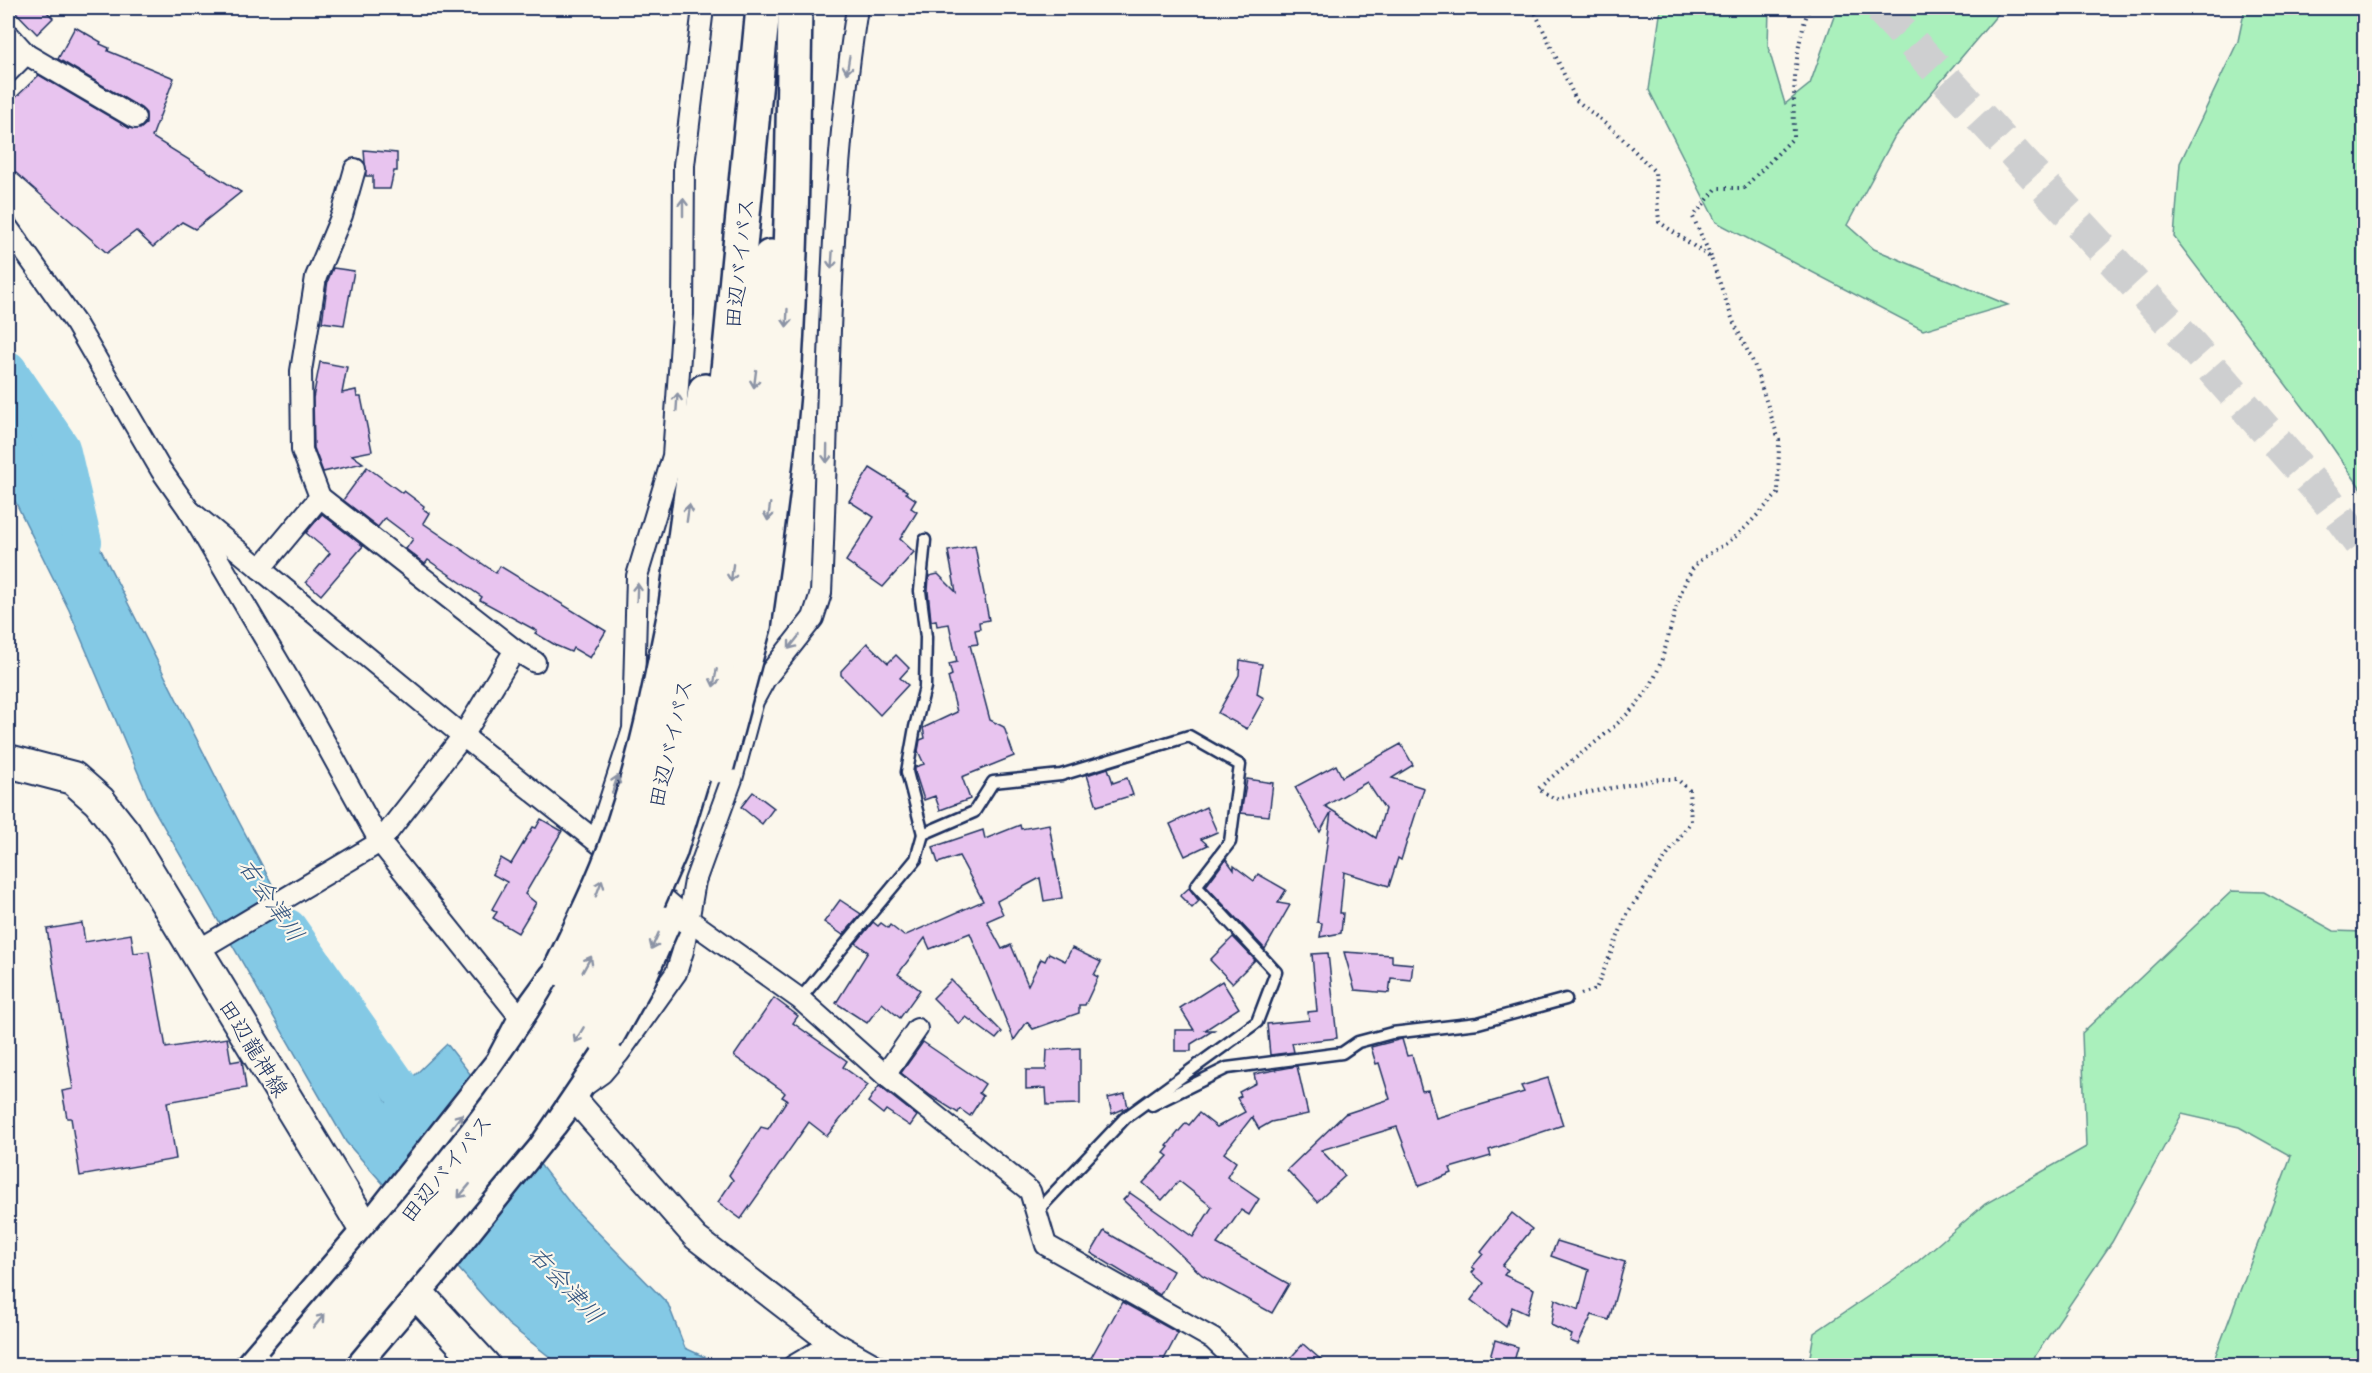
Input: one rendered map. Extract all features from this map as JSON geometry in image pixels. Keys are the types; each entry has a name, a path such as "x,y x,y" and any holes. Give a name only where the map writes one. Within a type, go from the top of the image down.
{"highway":[{"path":"350,1365 424,1279 571,1095 637,982 682,880 720,759 713,618 758,8"},
{"name":"田辺バイパス","path":"318,1365 515,1130 578,1037 606,987 628,946 670,851 700,752 713,618 719,463 763,8"},
{"path":"253,1365 374,1224 502,1064 524,1022 556,978 594,902 626,818 653,721 713,618 775,474 785,365 792,218 794,8"},
{"name":"田辺バイパス","path":"282,1365 477,1134 553,1025 598,946 649,831 713,618"}],"main road":[{"name":"田辺龍神線","path":"8,761 74,778 99,801 125,834 204,947 374,1224 424,1279 484,1365"}],"street":[{"path":"597,840 633,729 637,576 673,456 683,314 684,165 703,8"},
{"path":"571,1095 602,1073 676,973 683,951 695,881 732,779 753,701 765,679 813,618 821,593 831,266 845,87 857,8"},
{"path":"8,34 26,54 135,118"},
{"path":"8,72 26,54"},
{"path":"355,170 342,215 316,277 301,371 302,450 320,497 515,650 535,662"},
{"path":"8,228 76,324 160,470 189,510 311,717 373,846 524,1022 571,1095 696,1238 822,1349 873,1365"},
{"path":"260,569 320,497"},
{"path":"189,510 463,736 597,840 688,919 800,999 885,1075 1030,1191 1047,1245 1213,1339 1241,1365"},
{"path":"204,947 373,846 463,736 515,650"},
{"path":"885,1075 917,1029"},
{"path":"793,1365 822,1349"}],"lane":[{"path":"800,999 916,859 923,834 907,772 925,687 926,637 920,591 925,540"},
{"path":"923,834 974,812 993,782 1061,775 1189,736 1240,765 1230,842 1196,886 1276,972 1257,1022 1125,1118 1036,1211"},
{"path":"1125,1118 1227,1068 1342,1053 1358,1042 1392,1033 1478,1023 1566,999"}],"path":[{"path":"1533,8 1576,100 1617,134 1655,172 1659,222 1711,258"},
{"path":"1566,999 1596,989 1628,912 1691,821 1689,790 1677,779 1659,779 1555,799 1538,789 1566,763 1609,732 1642,697 1663,654 1683,588 1694,566 1736,536 1778,494 1779,440 1754,364 1733,321 1711,258 1693,217 1717,188 1744,188 1794,137 1799,37 1809,8"}],"green space":[{"path":"1661,8 1769,8 1768,47 1785,104 1810,84 1837,8 2003,8 1895,136 1847,225 1874,249 2008,305 1923,330 1716,222 1649,90"},
{"path":"2245,8 2364,8 2364,493 2322,432 2174,237 2180,163 2238,41"},
{"path":"2232,891 2264,892 2334,931 2364,932 2364,1365 2212,1365 2291,1156 2239,1127 2182,1114 2112,1242 2029,1365 1812,1365 1809,1362 1814,1333 1910,1268 1985,1204 2086,1147 2082,1033"}],"water":[{"path":"8,366 228,801 387,1102 447,1044 573,1207 668,1304 685,1348 722,1365 560,1365 508,1324 346,1142 153,808 69,610 8,487"}],"building":[{"path":"12,8 43,8 53,18 37,34"},
{"path":"75,27 101,42 100,44 109,48 108,51 174,78 152,137 241,192 195,229 182,222 153,247 136,231 107,253 8,166 8,105 39,75 129,128 140,129 146,124 146,113 141,108 58,59"},
{"path":"364,150 397,153 397,171 394,171 390,189 373,189 373,176 366,176"},
{"path":"333,268 354,271 344,325 322,322 328,280"},
{"path":"320,362 347,367 342,393 356,390 357,397 361,397 372,451 352,455 363,463 323,472 314,448 313,398"},
{"path":"367,467 424,506 423,509 429,513 423,523 496,573 500,566 606,631 590,658 573,648 571,652 557,646 535,633 537,631 480,600 482,597 428,560 425,564 406,549 413,539 385,518 378,527 343,500"},
{"path":"870,468 907,491 906,493 916,500 911,508 917,512 900,539 914,552 883,587 846,561 874,517 849,501"},
{"path":"322,514 363,546 321,595 306,582 330,553 306,533"},
{"path":"975,546 989,620 979,622 980,629 975,630 978,644 970,645 990,720 1004,727 1014,756 962,777 970,799 940,810 935,796 924,800 915,767 924,764 918,751 920,740 925,738 923,728 957,712 948,677 952,675 949,664 957,662 949,624 937,626 936,620 931,621 929,576 938,574 956,592 948,551"},
{"path":"867,643 888,663 896,655 909,668 900,678 908,685 880,715 841,675 841,671"},
{"path":"1240,660 1262,664 1257,694 1264,698 1247,729 1218,713 1239,675"},
{"path":"1401,744 1413,765 1392,778 1424,788 1401,860 1398,858 1389,886 1344,872 1340,913 1343,913 1341,933 1320,937 1322,923 1317,922 1331,812 1320,832 1295,787 1336,765 1342,777","holes":["1367,782 1385,809 1376,838 1325,806"]},
{"path":"1108,768 1113,783 1127,778 1133,795 1097,806 1087,775"},
{"path":"1247,779 1273,783 1269,816 1241,813"},
{"path":"753,792 774,808 762,824 741,807"},
{"path":"1206,807 1217,832 1201,839 1208,845 1185,856 1170,824"},
{"path":"541,819 562,831 525,894 536,903 518,933 493,918 497,912 492,909 507,882 492,874 501,858 511,864 533,827 536,828"},
{"path":"1049,824 1062,898 1044,901 1040,878 997,901 1003,914 987,921 1002,949 1011,945 1028,985 1041,959 1045,961 1049,953 1065,961 1072,948 1101,962 1094,975 1098,977 1085,1005 1079,1005 1079,1013 1033,1029 1027,1022 1014,1040 970,933 930,949 925,938 898,974 920,990 900,1018 882,1003 867,1023 836,1003 868,952 856,943 873,922 878,926 881,923 888,928 890,925 904,936 983,901 959,856 938,863 933,847 983,830 985,839 1020,825 1021,829"},
{"path":"1226,859 1234,870 1234,866 1254,881 1258,874 1286,890 1278,903 1290,905 1265,949 1206,886"},
{"path":"1189,888 1199,901 1192,908 1180,896"},
{"path":"840,900 861,914 843,935 824,922"},
{"path":"82,923 85,942 131,934 134,953 149,951 166,1048 227,1038 231,1062 242,1060 246,1088 167,1102 176,1159 80,1176 71,1118 67,1118 62,1091 73,1089 47,929"},
{"path":"1233,937 1255,960 1232,983 1210,960"},
{"path":"1344,952 1392,955 1392,962 1413,964 1411,980 1391,978 1389,993 1355,990"},
{"path":"1328,953 1337,1038 1292,1043 1294,1052 1270,1055 1267,1024 1309,1020 1308,1012 1317,1011 1312,954"},
{"path":"951,980 1002,1032 996,1039 966,1017 959,1024 933,998"},
{"path":"1222,981 1239,1008 1205,1030 1214,1030 1191,1044 1191,1051 1175,1051 1175,1030 1194,1030 1180,1008"},
{"path":"774,998 798,1016 793,1023 847,1061 843,1067 868,1085 827,1136 809,1122 741,1219 718,1202 733,1180 729,1175 761,1127 768,1129 787,1100 782,1097 785,1093 783,1091 734,1056"},
{"path":"1402,1039 1407,1056 1412,1055 1422,1091 1428,1090 1436,1118 1524,1092 1521,1086 1548,1078 1563,1125 1489,1150 1491,1156 1450,1168 1452,1173 1419,1186 1397,1127 1321,1150 1345,1176 1317,1202 1287,1170 1345,1114 1390,1099 1379,1063 1376,1064 1371,1047"},
{"path":"923,1042 985,1084 979,1093 983,1096 970,1116 960,1109 958,1113 901,1073"},
{"path":"1080,1048 1080,1104 1047,1105 1046,1088 1026,1089 1026,1070 1046,1070 1047,1050"},
{"path":"1297,1066 1308,1114 1271,1122 1259,1129 1252,1117 1224,1153 1236,1162 1227,1177 1259,1199 1249,1215 1241,1210 1217,1244 1289,1284 1272,1313 1202,1275 1123,1200 1130,1193 1193,1237 1212,1207 1179,1181 1162,1200 1143,1183 1168,1156 1164,1153 1169,1147 1167,1146 1179,1131 1186,1123 1189,1125 1199,1113 1217,1127 1245,1112 1237,1098 1241,1096 1239,1092 1256,1083 1254,1074"},
{"path":"879,1086 917,1116 910,1126 886,1110 883,1114 868,1102"},
{"path":"1125,1094 1128,1107 1112,1114 1108,1098"},
{"path":"1512,1213 1532,1229 1502,1266 1508,1270 1504,1275 1534,1289 1527,1314 1512,1307 1506,1327 1471,1300 1484,1283 1472,1273 1475,1269 1472,1267"},
{"path":"1104,1231 1173,1271 1160,1295 1091,1253"},
{"path":"1557,1241 1625,1262 1609,1320 1592,1315 1578,1344 1570,1341 1572,1335 1551,1325 1555,1299 1579,1310 1589,1270 1551,1256"},
{"path":"1122,1302 1178,1333 1161,1365 1087,1365"},
{"path":"1495,1340 1518,1347 1513,1365 1488,1365"},
{"path":"1303,1344 1327,1365 1284,1365"}],"waterway":[{"name":"右会津川","path":"8,370 61,448 83,542"},
{"name":"右会津川","path":"288,928 431,1132"}],"tunnel":[{"path":"1880,8 2191,345 2328,501 2364,549"}]}
